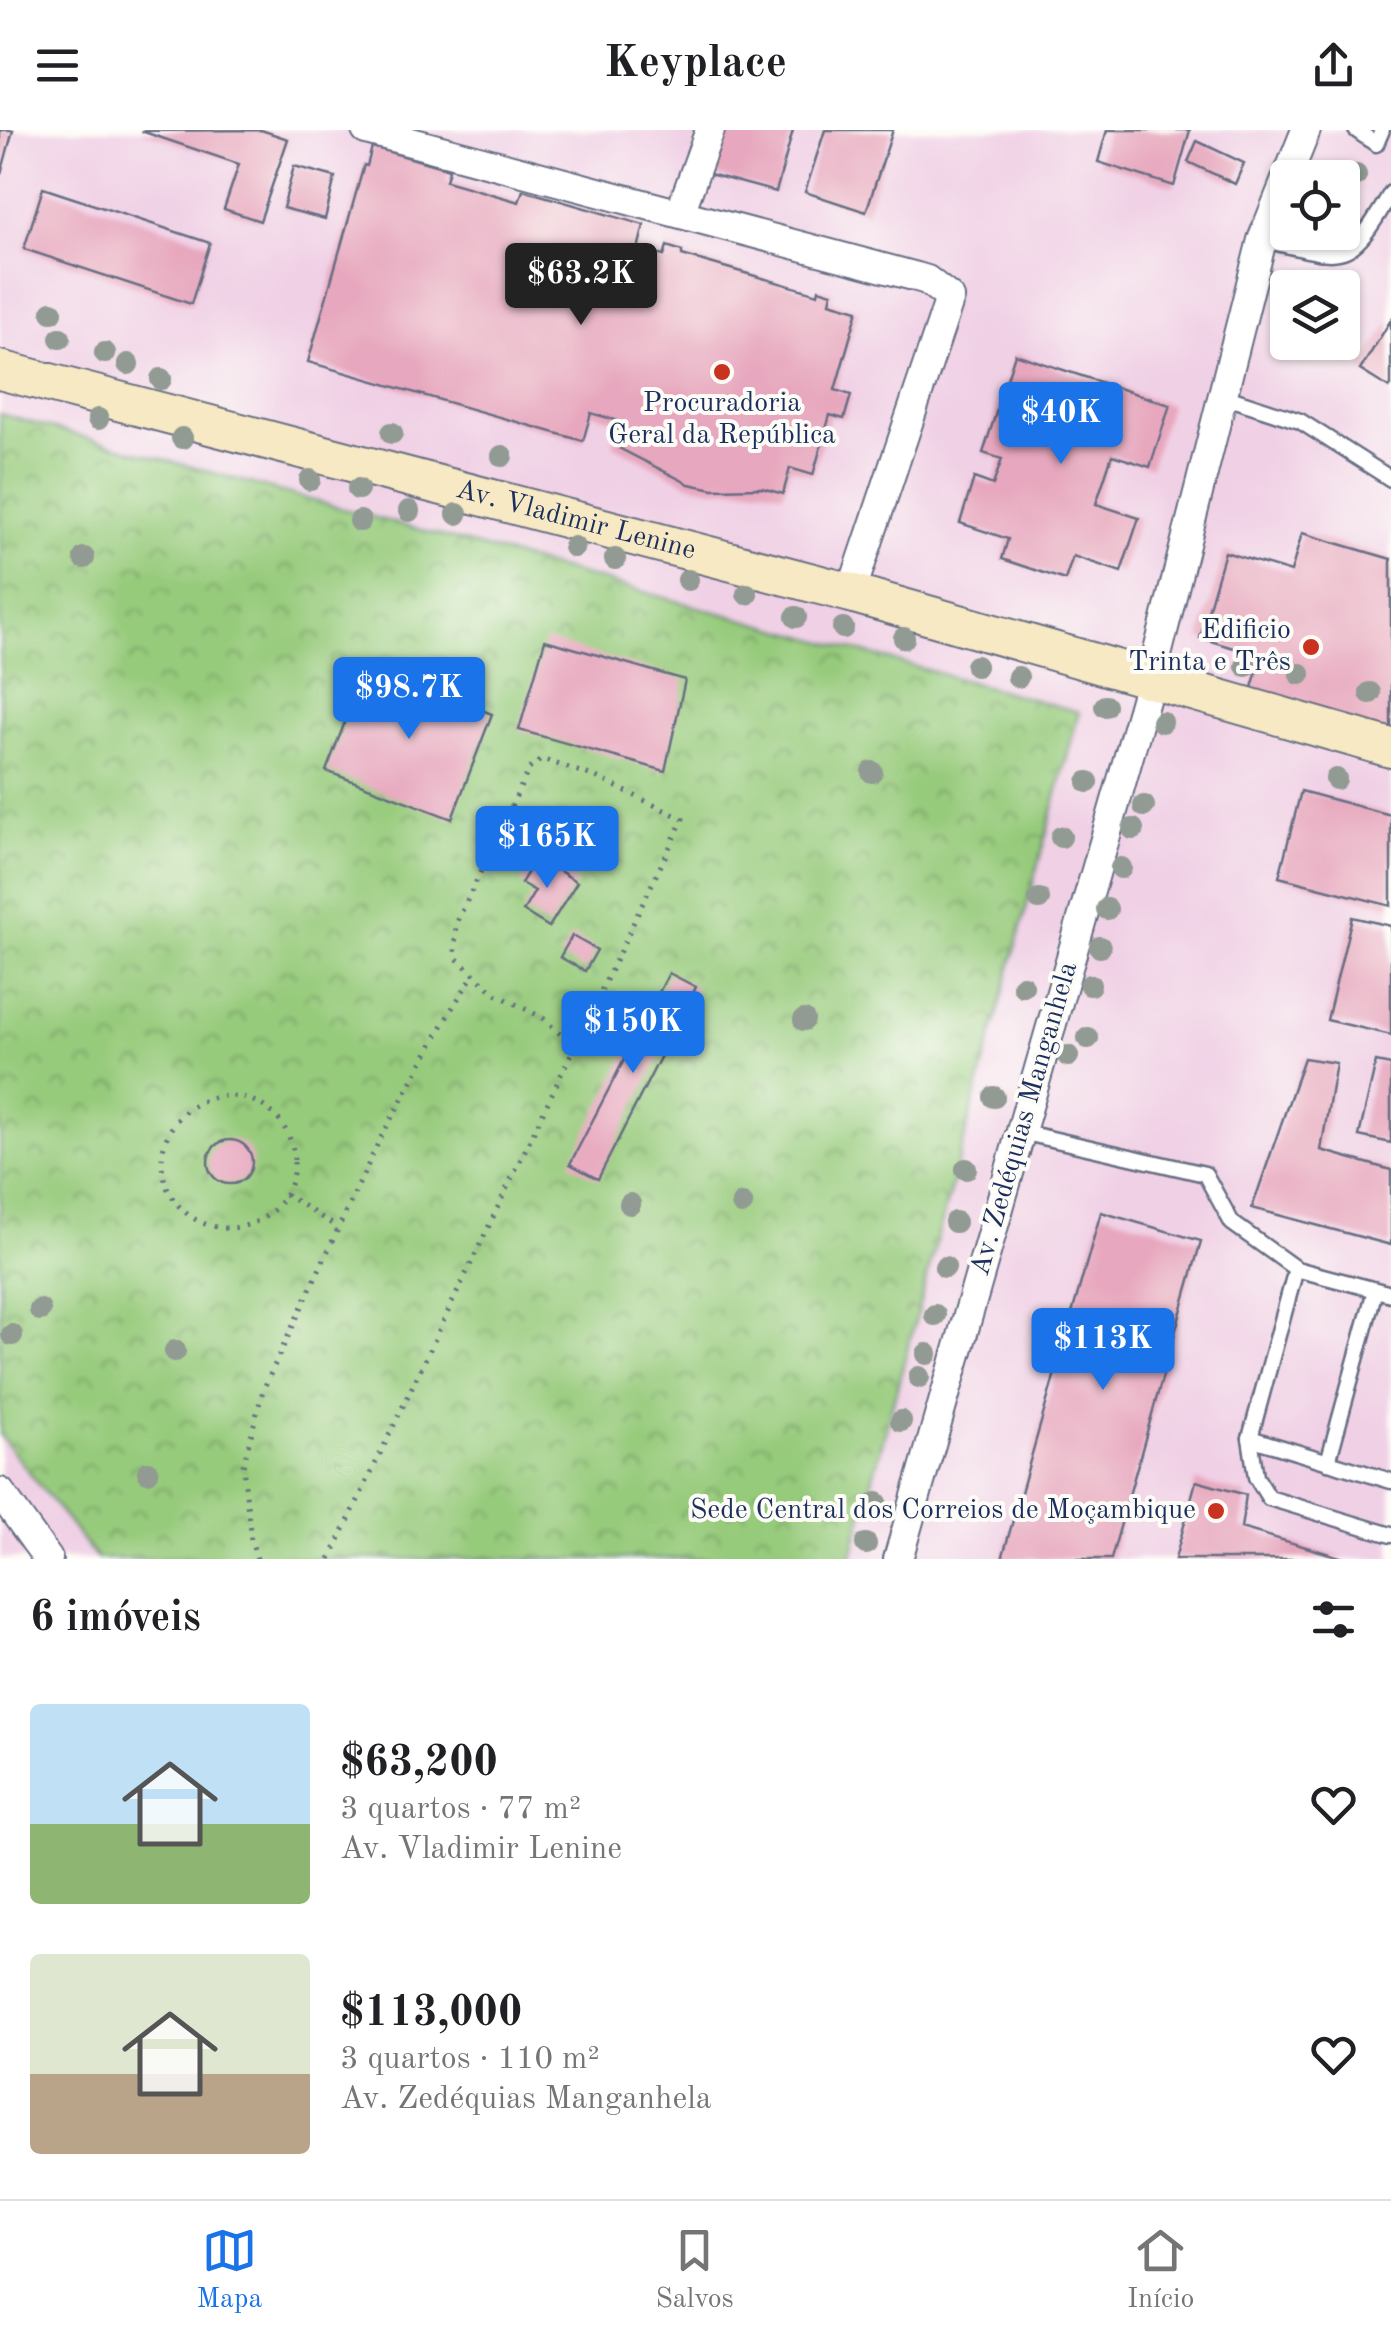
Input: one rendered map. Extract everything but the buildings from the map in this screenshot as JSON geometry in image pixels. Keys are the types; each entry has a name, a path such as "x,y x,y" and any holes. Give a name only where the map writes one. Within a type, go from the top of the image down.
{"main road":[{"name":"Av. Vladimir Lenine","path":"0,370 851,594 1391,748"}],"street":[{"path":"366,130 916,277 950,298 851,594"},
{"path":"680,213 710,130"},
{"name":"Av. Zedéquias Manganhela","path":"898,1559 1152,679 1262,240 1306,130"},
{"path":"0,1492 48,1559"}],"lane":[{"path":"1356,130 1376,144 1382,130"},
{"path":"1262,240 1330,254 1352,250 1366,236 1391,192"},
{"path":"1223,396 1300,420 1391,480"},
{"path":"1022,1132 1205,1174 1232,1223 1296,1268 1391,1294"},
{"path":"1296,1268 1250,1438 1256,1477 1269,1498 1391,1535"},
{"path":"1328,1462 1375,1290"},
{"path":"1250,1438 1391,1482"}],"path":[{"path":"330,1559 574,1047 682,819 596,777 542,759 528,769 456,924 456,957 496,994 543,1018 574,1047"},
{"path":"256,1559 242,1466 263,1390 380,1138 474,974"},
{"path":"244,1097 264,1106 280,1120 290,1140 294,1162 285,1194 263,1220 242,1228 219,1228 198,1222 180,1208 164,1179 163,1148 170,1128 184,1111 212,1098 244,1097"},
{"path":"285,1194 339,1228"}],"shaded area":[{"path":"0,130 1391,130 1391,1559 0,1559"}],"green space":[{"path":"0,414 1079,712 851,1559 97,1559 0,1435"}],"place":[{"name":"Procuradoria Geral da República","path":"722,372"},
{"name":"Edificio Trinta e Três","path":"1311,647"},
{"name":"Sede Central dos Correios de Moçambique","path":"1216,1511"}]}
